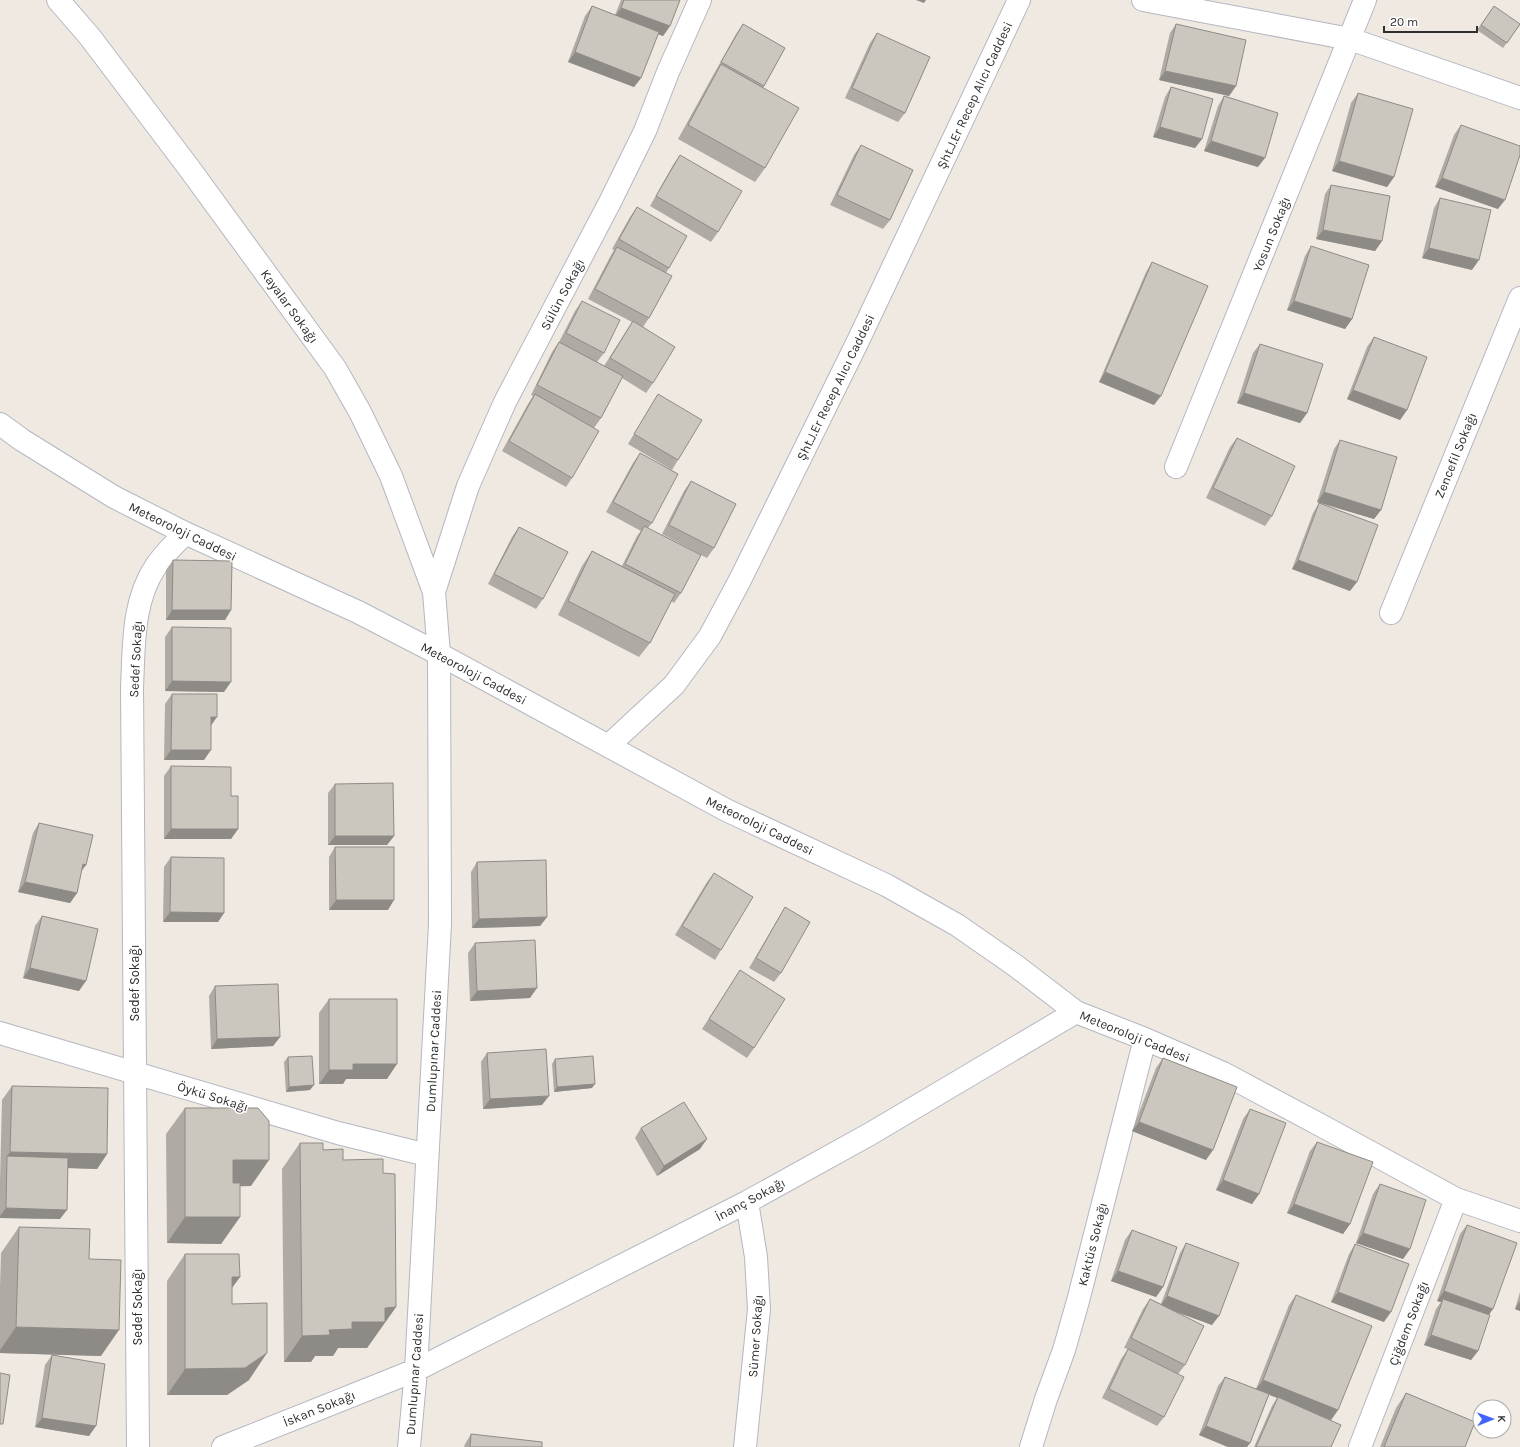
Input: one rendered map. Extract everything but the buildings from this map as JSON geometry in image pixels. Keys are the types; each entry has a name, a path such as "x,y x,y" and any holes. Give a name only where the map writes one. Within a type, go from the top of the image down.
{"street":[{"name":"Kayalar Sokağı","path":"58,0 90,37 189,168 335,368 360,412 391,476 434,592 438,654"},
{"name":"Sülün Sokağı","path":"434,592 468,486 505,402 610,202 645,131 668,72 700,0"},
{"name":"Şht.J.Er Recep Alıcı Caddesi","path":"608,746 674,685 710,636 740,580 858,340 1019,0"},
{"path":"1143,0 1350,39 1520,98"},
{"name":"Yosun Sokağı","path":"1176,467 1365,0"},
{"name":"Zencefil Sokağı","path":"1391,612 1520,298"},
{"name":"Meteoroloji Caddesi","path":"0,424 28,444 114,498 185,533 358,612 726,810 886,885 957,925 1016,966 1076,1012 1145,1038 1223,1073 1456,1199 1520,1221"},
{"name":"Sedef Sokağı","path":"138,1447 132,688 134,635 139,604 146,583 156,565 185,533"},
{"name":"Dumlupınar Caddesi","path":"409,1447 416,1370 440,924 438,654"},
{"name":"İnanç Sokağı","path":"416,1370 747,1202 870,1134 1076,1012"},
{"name":"Öykü Sokağı","path":"0,1033 338,1133 427,1155"},
{"name":"Kaktüs Sokağı","path":"1031,1447 1046,1399 1064,1350 1078,1301 1145,1038"},
{"name":"Çiğdem Sokağı","path":"1360,1447 1456,1199"},
{"name":"Sümer Sokağı","path":"745,1447 759,1309 756,1257 747,1202"},
{"name":"İskan Sokağı","path":"222,1447 416,1370"}]}
